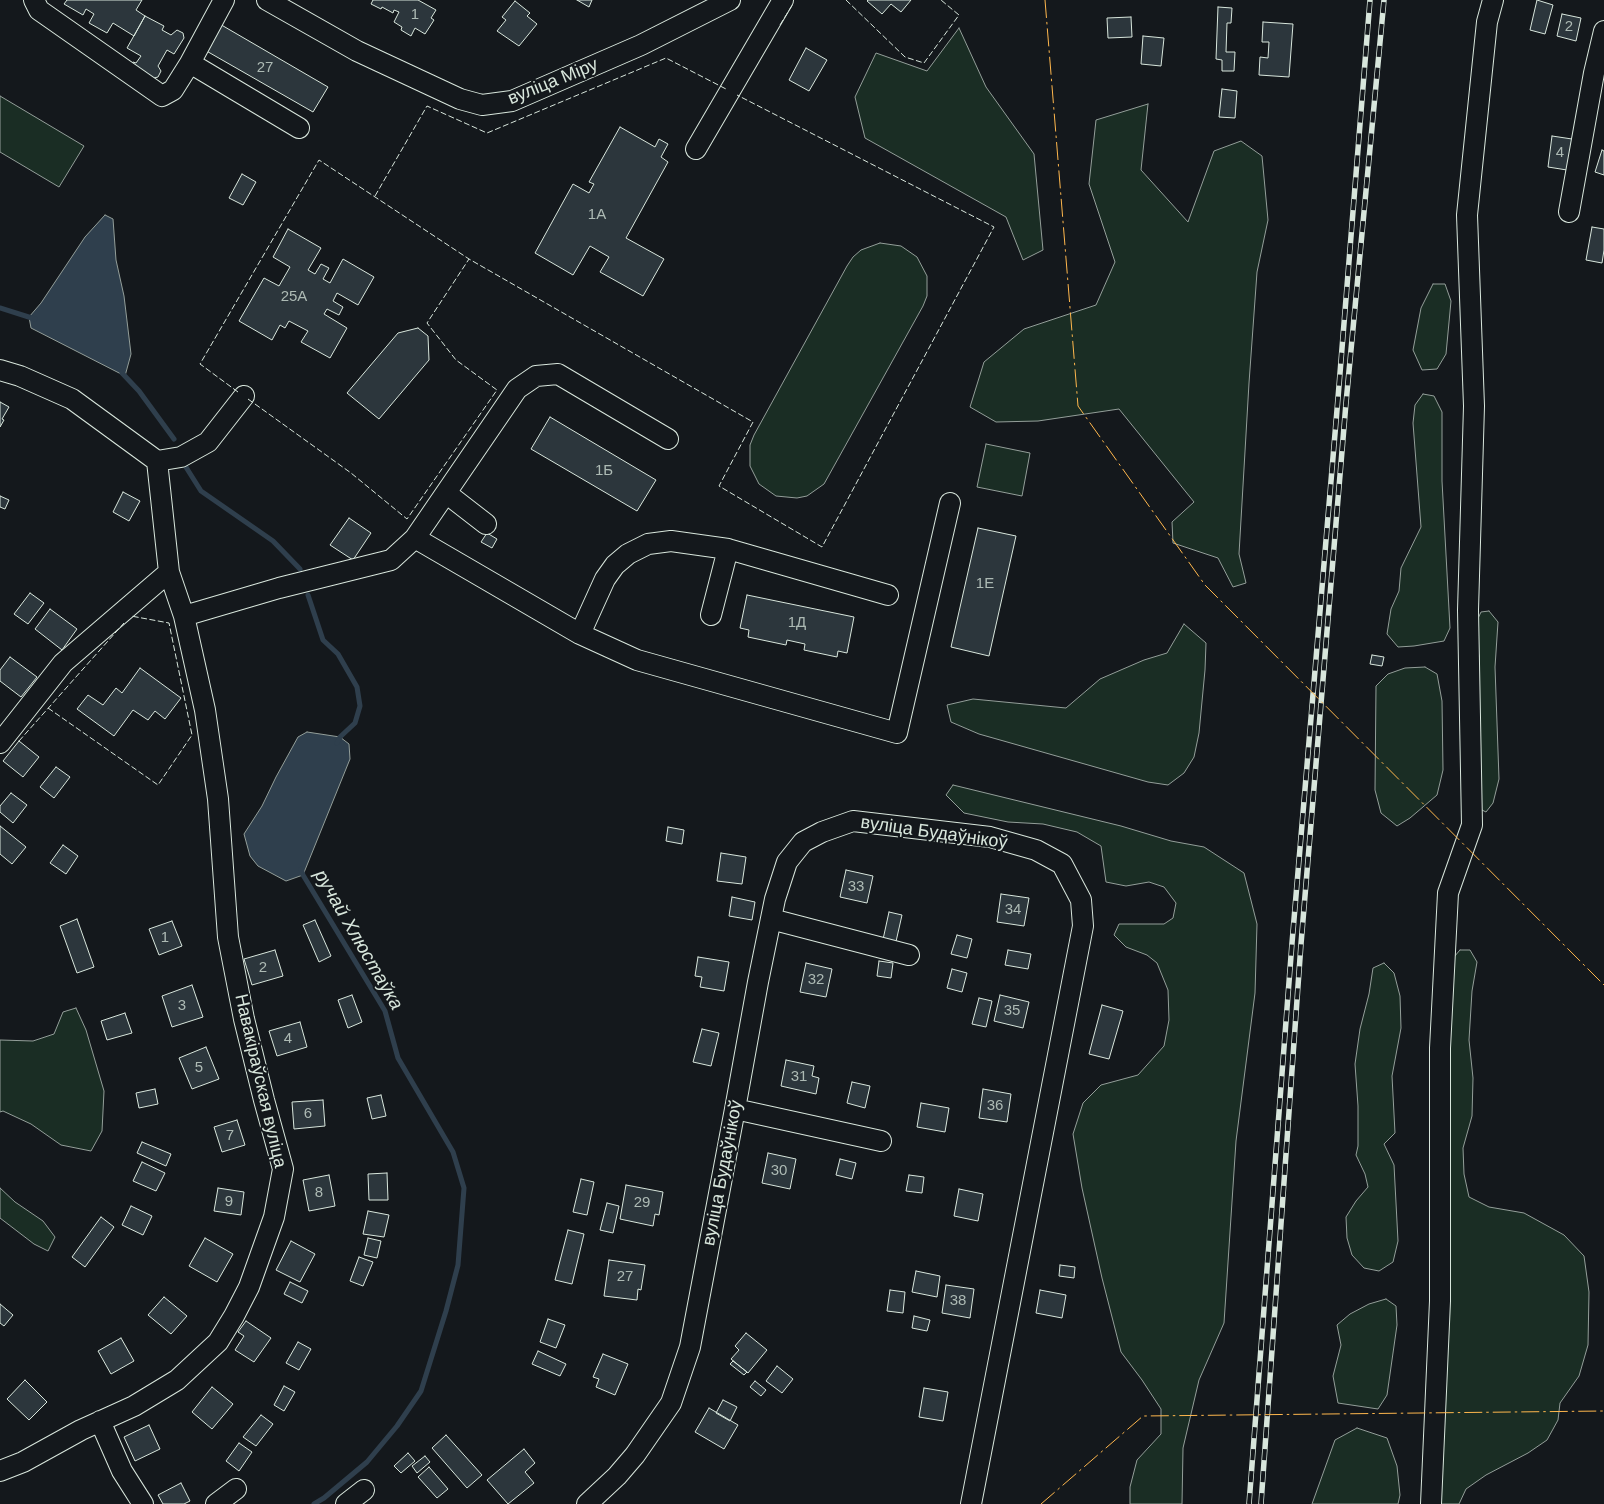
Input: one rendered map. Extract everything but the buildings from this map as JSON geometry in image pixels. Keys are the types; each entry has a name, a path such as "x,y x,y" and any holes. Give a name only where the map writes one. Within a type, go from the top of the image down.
{"street":[{"path":"34,0 39,10 162,96 173,90 224,0"},
{"name":"вуліца Міру","path":"267,0 357,51 460,99 482,105 512,101 641,45 730,0"},
{"path":"696,149 783,0"},
{"path":"1431,1504 1440,1301 1440,1048 1448,893 1472,824 1468,610 1474,406 1468,215 1487,22 1493,0"},
{"path":"1569,212 1594,73 1604,31"},
{"path":"190,63 299,128"},
{"path":"0,370 20,376 72,398 157,461 181,457 208,442 244,396"},
{"path":"184,616 280,588 391,560 415,538 517,389 536,376 558,374 668,439"},
{"name":"Навакіраўская вуліца","path":"0,1471 23,1462 100,1421 134,1406 177,1380 218,1342 250,1287 274,1217 283,1169 259,1082 228,938 218,799 205,710 184,616 169,572 157,461"},
{"path":"446,493 486,524"},
{"path":"415,538 580,634 637,660 897,733 950,503"},
{"path":"580,634 605,579 615,565 628,554 648,544 671,540 728,549 888,595"},
{"path":"710,615 728,549"},
{"path":"0,743 64,663 169,572"},
{"name":"вуліца Будаўнікоў","path":"587,1504 636,1455 671,1403 690,1348 758,982 775,899 787,862 804,842 822,832 853,821 990,837 1036,850 1062,864 1080,900 1083,926 971,1504"},
{"path":"771,919 909,955"},
{"path":"735,1109 881,1141"},
{"path":"100,1421 122,1471 143,1504"},
{"path":"216,1504 236,1489"},
{"path":"346,1504 364,1490"}],"green space":[{"path":"959,28 986,87 1034,154 1043,250 1023,260 1006,217 865,138 855,97 876,53 927,71"},
{"path":"0,96 84,146 59,187 0,152"},
{"path":"1148,104 1141,170 1188,222 1214,151 1241,141 1262,156 1268,220 1257,272 1249,383 1239,554 1246,583 1233,587 1218,558 1173,543 1172,522 1194,502 1119,409 1038,421 996,422 970,407 984,362 1024,329 1096,305 1115,262 1089,184 1096,120"},
{"path":"880,243 901,246 917,257 927,276 927,296 923,306 824,484 807,496 797,498 776,496 759,484 750,466 750,445 754,435 847,266 861,250"},
{"path":"1433,284 1445,284 1451,301 1446,354 1437,369 1422,370 1413,350 1421,308"},
{"path":"1423,394 1434,396 1442,412 1442,481 1450,628 1444,641 1398,647 1387,634 1391,609 1399,591 1401,568 1421,527 1413,423 1415,405"},
{"path":"986,444 1030,453 1022,496 977,487"},
{"path":"1489,611 1498,622 1495,667 1499,779 1493,803 1486,812 1478,808 1479,656 1474,627 1481,612"},
{"path":"1184,624 1206,643 1199,733 1194,757 1184,773 1168,785 1148,782 979,734 951,722 947,705 973,699 1066,708 1100,679 1144,660 1167,653"},
{"path":"1425,667 1437,674 1442,701 1443,770 1437,795 1410,818 1397,826 1381,813 1375,790 1376,686 1388,674 1405,668"},
{"path":"953,785 1121,826 1171,841 1204,847 1244,873 1257,924 1255,993 1236,1141 1224,1323 1199,1380 1183,1448 1182,1504 1130,1504 1130,1487 1137,1460 1161,1434 1161,1409 1121,1352 1082,1188 1073,1134 1083,1103 1101,1085 1138,1075 1164,1046 1169,1020 1168,990 1157,963 1147,955 1126,947 1114,935 1119,924 1164,924 1173,918 1176,903 1164,887 1149,882 1126,886 1106,882 1101,846 1077,832 1043,824 1008,822 964,813 946,795"},
{"path":"1460,950 1470,950 1477,962 1472,991 1469,1040 1473,1078 1472,1116 1463,1148 1464,1174 1469,1197 1489,1207 1524,1213 1564,1235 1584,1256 1589,1292 1588,1345 1579,1376 1560,1403 1558,1420 1547,1440 1528,1453 1486,1475 1466,1489 1459,1504 1436,1504 1448,964"},
{"path":"1384,963 1394,973 1400,996 1401,1028 1392,1076 1395,1133 1384,1144 1394,1165 1398,1241 1393,1262 1379,1271 1364,1268 1352,1255 1347,1238 1346,1217 1368,1187 1365,1174 1356,1155 1358,1146 1358,1106 1355,1064 1360,1029 1369,994 1373,968"},
{"path":"76,1008 86,1030 104,1091 102,1131 91,1151 61,1145 31,1124 3,1111 0,1112 0,1040 33,1041 54,1034 63,1012"},
{"path":"0,1188 15,1202 43,1221 55,1237 48,1251 34,1244 0,1218"},
{"path":"1386,1299 1396,1306 1397,1325 1387,1395 1378,1409 1338,1403 1333,1376 1341,1345 1337,1325 1350,1314 1369,1304"},
{"path":"1357,1428 1387,1438 1397,1466 1400,1495 1398,1504 1312,1504 1335,1440"}],"water":[{"path":"105,215 113,219 116,260 124,296 131,354 125,376 31,328 29,317 41,303 85,237"},
{"path":"307,732 340,737 349,744 350,759 303,875 286,881 258,866 250,856 244,834 262,806 298,737"}],"waterway":[{"name":"ручай Хлюстаўка","path":"0,308 35,319"},
{"name":"ручай Хлюстаўка","path":"122,373 139,391 174,439"},
{"name":"ручай Хлюстаўка","path":"184,464 201,491 273,541 300,569"},
{"name":"ручай Хлюстаўка","path":"308,595 323,640 338,654 357,687 360,706 355,723 340,737 337,743"},
{"name":"ручай Хлюстаўка","path":"301,869 385,1011 398,1058 453,1152 464,1188 458,1265 421,1391 397,1426 367,1462 324,1498 314,1504"}],"railway":[{"path":"1249,1504 1292,943 1370,0"},
{"path":"1261,1504 1301,944 1346,403 1384,0"}],"fence":[{"path":"846,0 905,57 924,63 959,15 941,0"},
{"path":"780,25 793,4"},
{"path":"375,196 427,106 487,133 666,58 726,89"},
{"path":"238,392 200,364 319,160 469,259 753,422 719,486 822,547 994,227 737,95"},
{"path":"248,399 351,473 407,519 497,390 456,360 427,323 469,259"},
{"path":"48,708 158,785 192,735 169,623 131,616"},
{"path":"19,741 124,623"}],"power":[{"path":"1045,0 1078,406 1205,585 1604,985"},
{"path":"1041,1504 1143,1416 1604,1411"}]}
